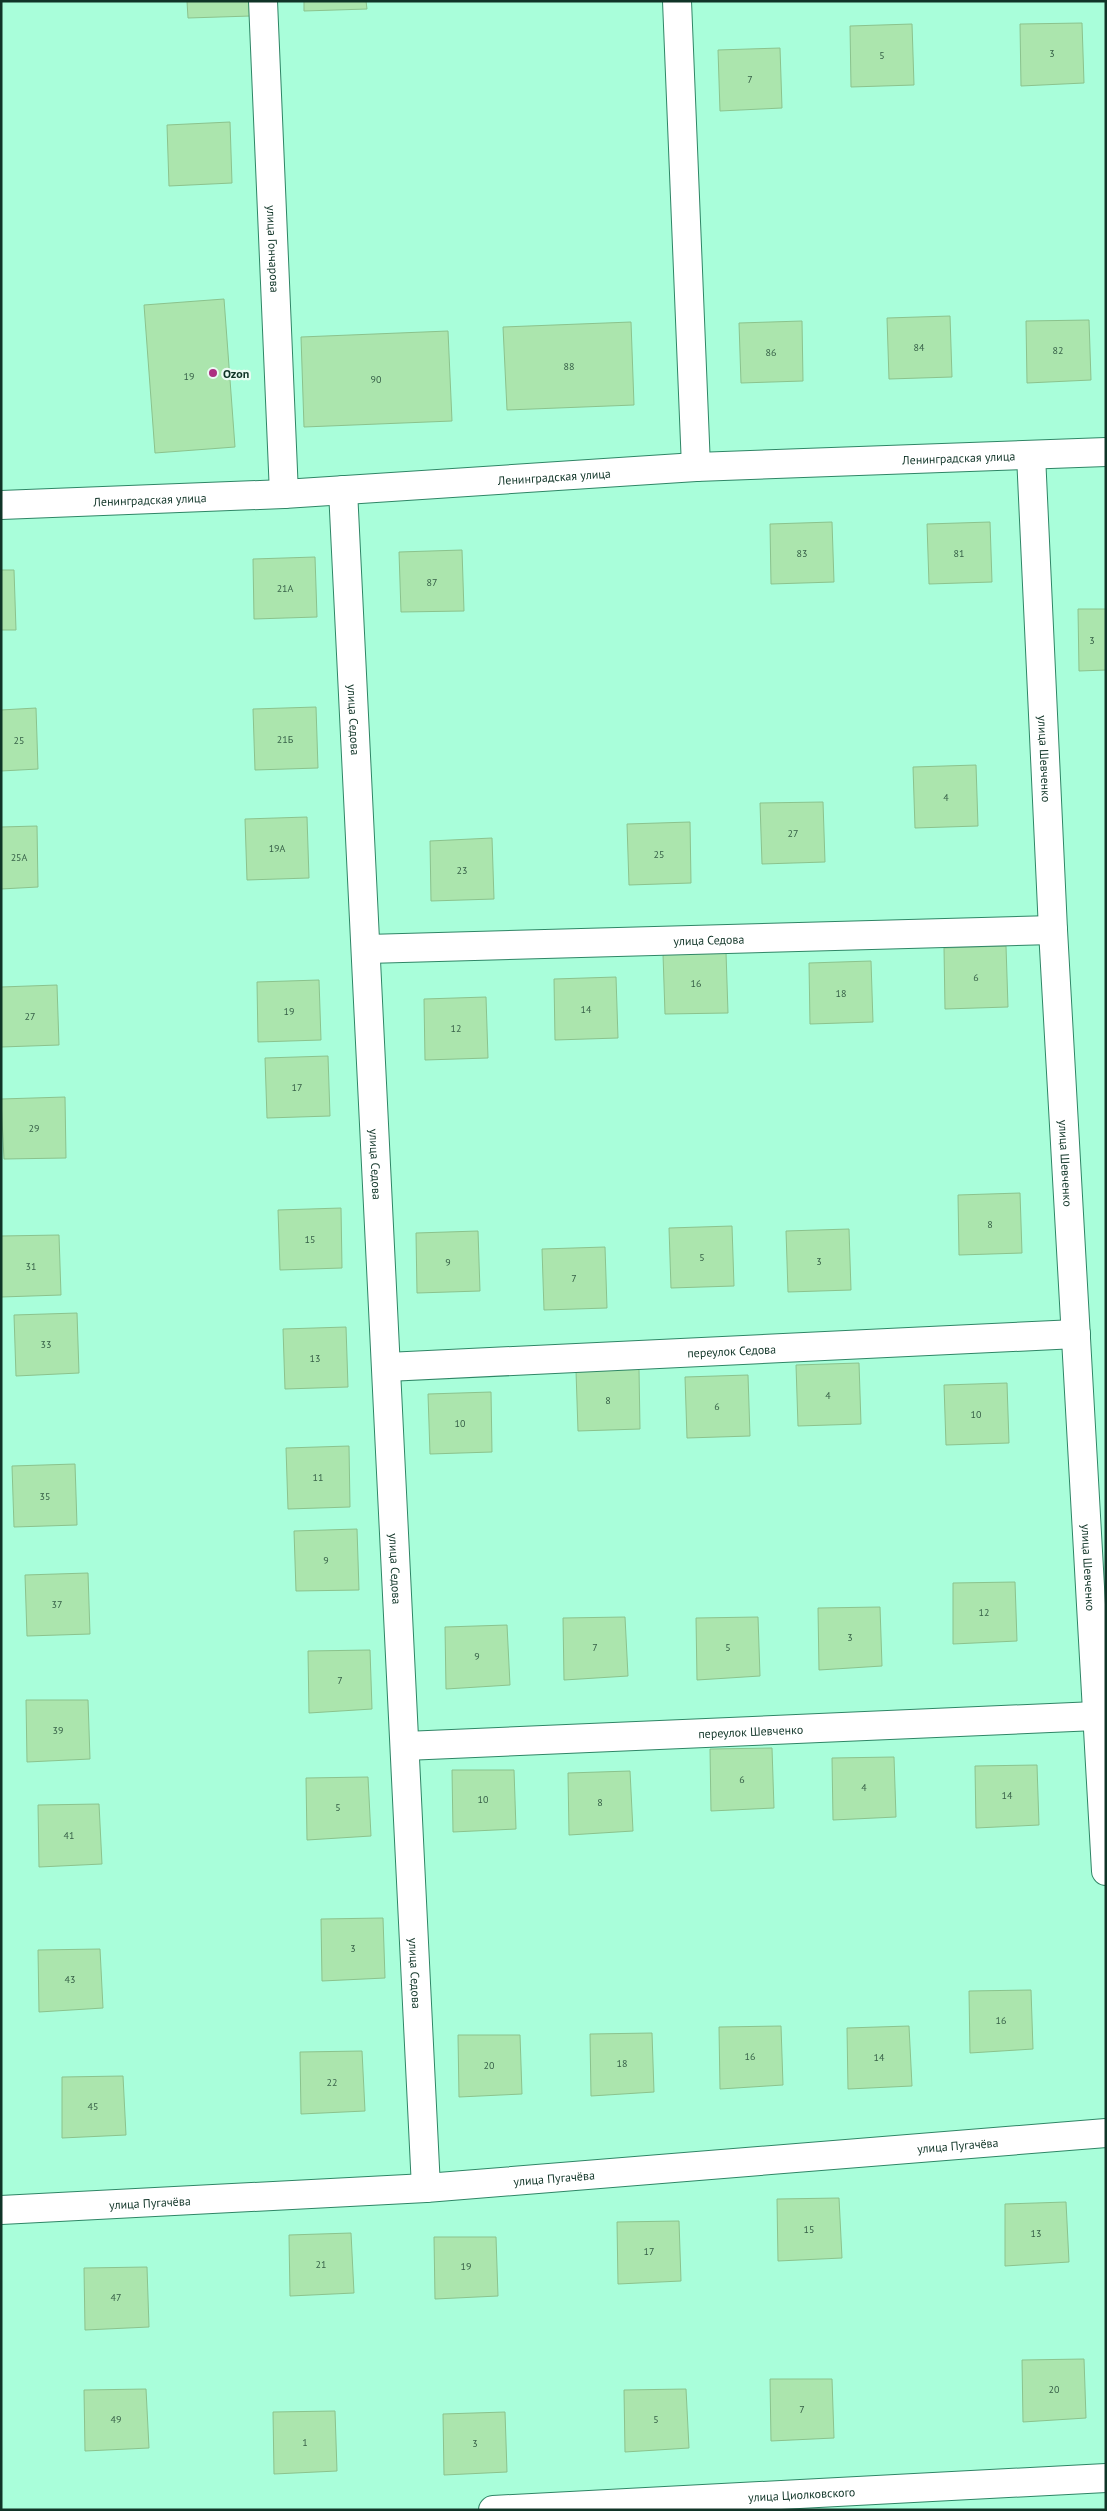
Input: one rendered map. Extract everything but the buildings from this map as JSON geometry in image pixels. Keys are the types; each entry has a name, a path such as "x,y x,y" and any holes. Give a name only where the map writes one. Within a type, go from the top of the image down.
{"street":[{"name":"улица Гончарова","path":"263,1 284,494"},
{"path":"677,1 696,468"},
{"name":"Ленинградская улица","path":"1,505 284,494 696,468 1106,452"},
{"name":"улица Шевченко","path":"1031,455 1053,930 1106,1871"},
{"name":"улица Седова","path":"343,490 367,949 426,2188"},
{"name":"улица Седова","path":"367,949 1053,930"},
{"name":"переулок Седова","path":"386,1367 1076,1334"},
{"name":"переулок Шевченко","path":"405,1746 1096,1716"},
{"name":"улица Пугачёва","path":"1,2210 426,2188 1106,2134"},
{"name":"улица Циолковского","path":"493,2510 1106,2478"}],"place":[{"name":"Ozon","path":"213,373"}]}
